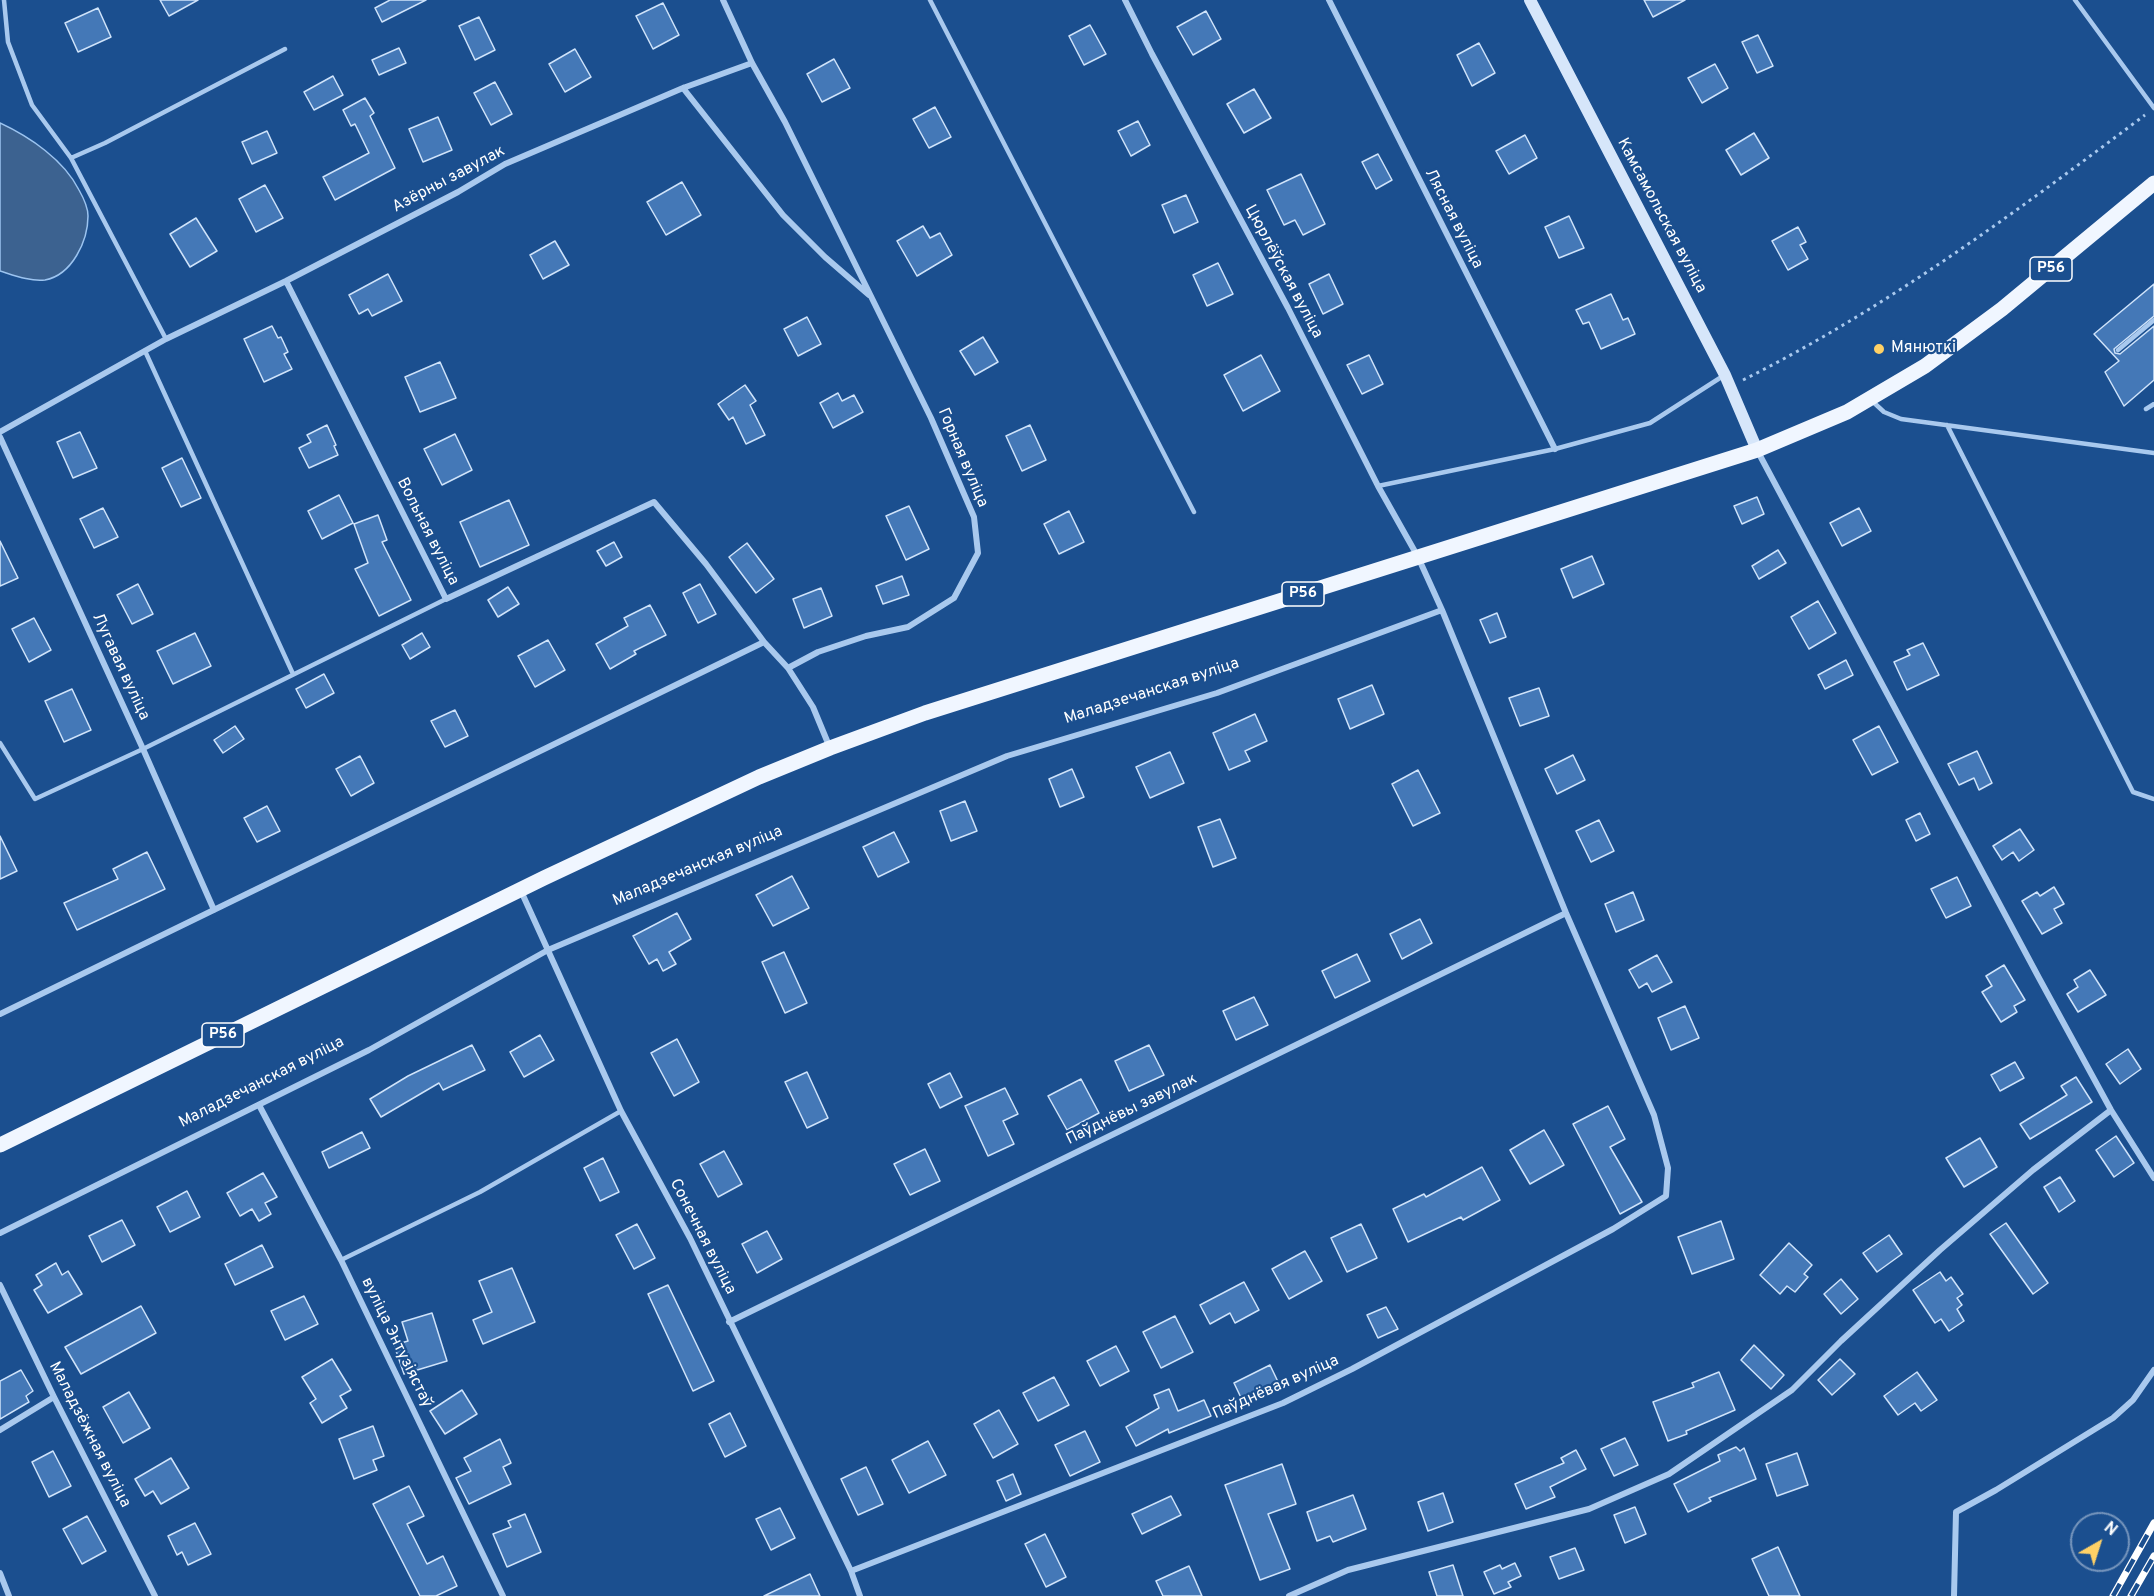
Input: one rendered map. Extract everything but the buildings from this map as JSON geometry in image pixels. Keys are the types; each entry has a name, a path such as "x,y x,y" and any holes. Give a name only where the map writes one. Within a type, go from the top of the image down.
{"main road":[{"name":"Р56","path":"0,1144 520,890 759,777 830,748 925,713 1757,450 1847,412 1925,366 2002,309 2154,183"}],"street":[{"name":"Горная вуліца","path":"723,0 932,418 974,517 978,553 954,598 908,627 866,636 818,652 788,668"},
{"name":"Цюрлёўская вуліца","path":"1125,0 1288,308 1378,486 1418,556 1566,914 1654,1115 1668,1168"},
{"name":"Лясная вуліца","path":"1329,0 1555,449"},
{"name":"Камсамольская вуліца","path":"1530,0 1725,375 1757,450"},
{"name":"Азёрны завулак","path":"0,432 166,339 286,281 458,192 504,164 682,88 753,63"},
{"name":"Горная вуліца","path":"682,88 783,215 872,297"},
{"name":"Вольная вуліца","path":"286,281 446,599 654,502 706,564 764,642"},
{"name":"Лугавая вуліца","path":"0,437 214,910"},
{"path":"1757,450 2111,1110 2154,1178"},
{"name":"Маладзечанская вуліца","path":"0,1233 369,1050 549,950 1007,756 1216,693 1442,610"},
{"path":"0,1014 764,642 788,668 813,707 830,748"},
{"name":"Сонечная вуліца","path":"520,890 621,1111 690,1238 851,1571 860,1596"},
{"name":"Паўднёвы завулак","path":"729,1322 1566,914"},
{"name":"вуліца Энтузіястаў","path":"259,1105 341,1260 503,1596"},
{"path":"1289,1596 1348,1570 1589,1509 1669,1474 1792,1390 1840,1341 1940,1250 2033,1170 2111,1110"},
{"name":"Паўднёвая вуліца","path":"851,1571 1283,1403 1352,1369 1613,1229 1666,1196 1668,1168"},
{"name":"Маладзёжная вуліца","path":"0,1285 54,1398 155,1596"},
{"path":"1954,1596 1956,1512 2113,1418 2133,1400 2154,1370"},
{"path":"0,1430 54,1398"},
{"path":"0,1573 9,1596"}],"lane":[{"path":"4,0 8,42 32,105 71,158 166,339"},
{"path":"930,0 1194,512"},
{"path":"2075,0 2154,108"},
{"path":"71,158 105,143 285,49"},
{"path":"2118,350 2154,320"},
{"path":"145,351 293,674"},
{"path":"1378,486 1555,449 1650,423 1725,375"},
{"path":"1870,398 1884,412 1901,418 2154,453"},
{"path":"2146,409 2154,404"},
{"path":"1947,425 2133,792 2154,799"},
{"path":"0,743 35,799 143,749 446,599"},
{"path":"341,1260 480,1192 621,1111"}],"path":[{"path":"1730,387 1789,357 1931,271 2147,114"}],"water":[{"path":"0,123 34,142 55,159 73,179 86,206 87,226 82,246 77,256 55,277 45,280 28,279 0,271"}],"railway":[{"path":"2113,1596 2154,1523"},
{"path":"2131,1596 2154,1556"}],"place":[{"name":"Мянюткі","path":"1879,349"}]}
